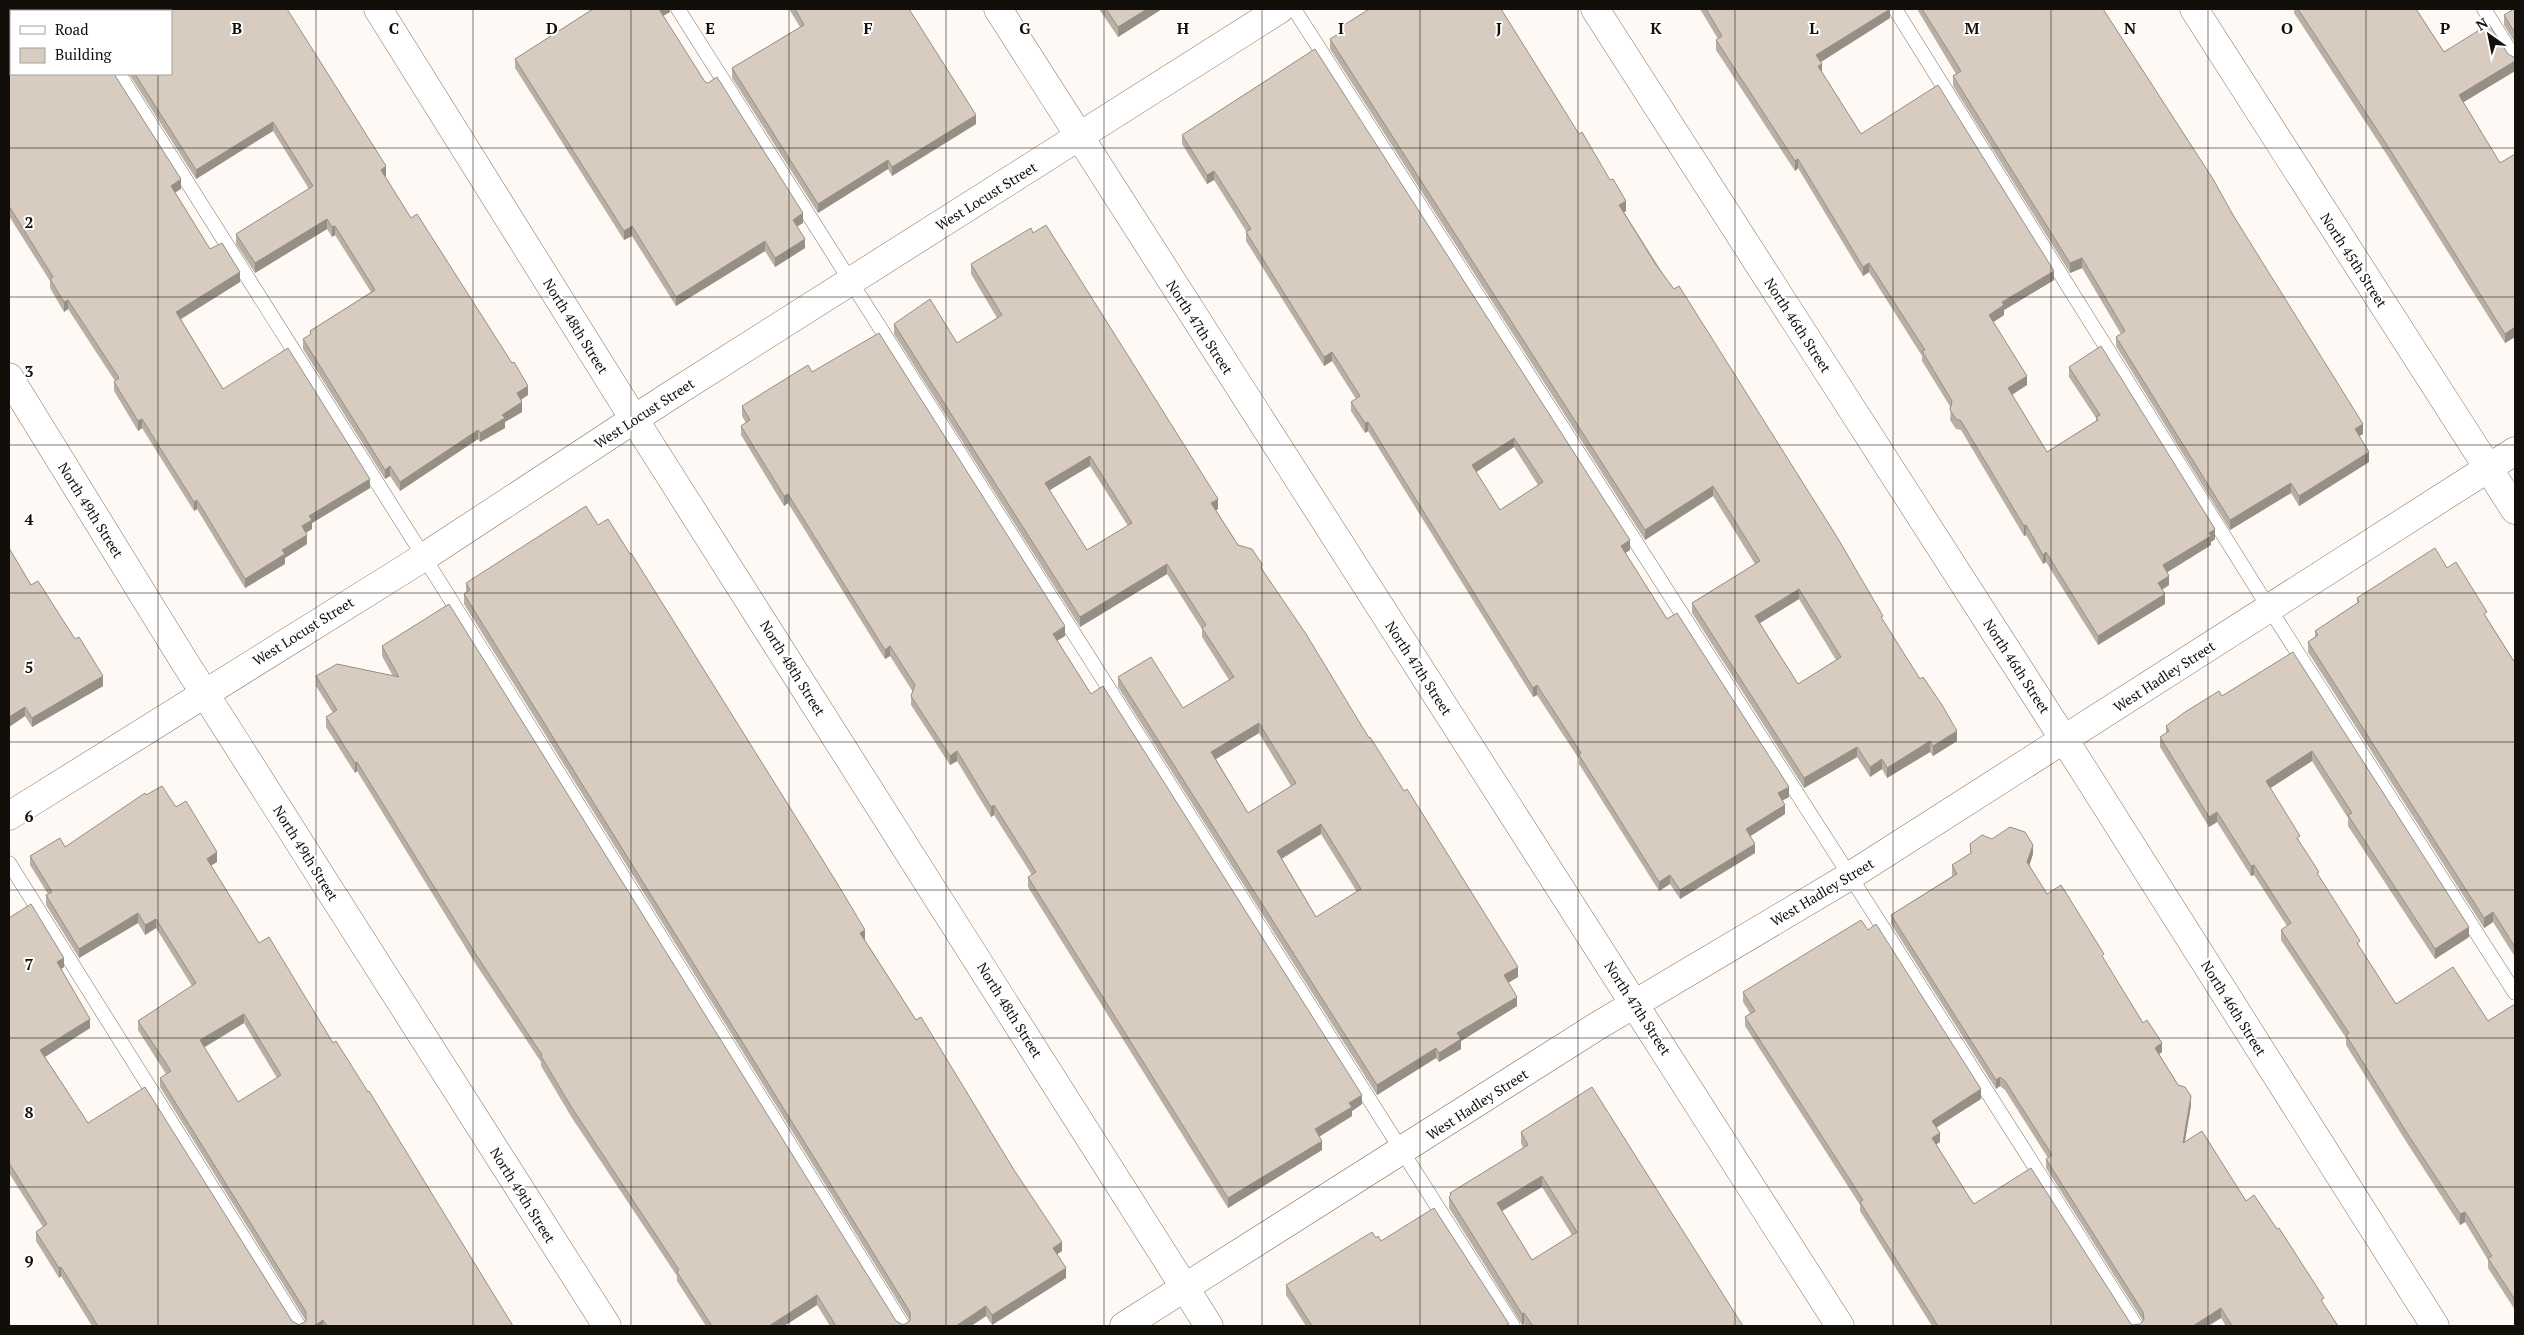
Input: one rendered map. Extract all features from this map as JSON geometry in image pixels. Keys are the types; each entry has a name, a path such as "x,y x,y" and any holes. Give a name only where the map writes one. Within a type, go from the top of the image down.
{"street":[{"name":"North 48th Street","path":"378,9 634,419 1209,1326"},
{"name":"North 47th Street","path":"998,9 1078,137 1635,1003 1840,1326"},
{"name":"West Locust Street","path":"9,816 424,557 634,419 1280,9"},
{"name":"North 46th Street","path":"1595,9 2064,740 2434,1326"},
{"name":"North 45th Street","path":"2194,9 2515,510"},
{"name":"North 49th Street","path":"9,378 205,693 607,1326"},
{"name":"West Hadley Street","path":"1124,1326 1635,1003 1850,876 2515,451"}],"lane":[{"path":"678,9 1513,1326"},
{"path":"1294,9 2136,1326"},
{"path":"1895,9 2269,608 2515,993"},
{"path":"2484,9 2515,59"},
{"path":"120,75 424,557 902,1326"},
{"path":"9,863 299,1326"}],"building":[{"path":"9,9 79,10 10,10 10,75 115,75 181,179 171,186 210,249 222,243 240,272 176,312 223,389 288,348 370,479 309,516 312,520 302,526 307,535 282,550 285,554 245,579 197,500 194,502 142,419 138,421 114,382 119,378 68,300 64,302 50,279 53,277 9,206"},
{"path":"287,9 386,166 381,170 411,218 417,214 512,363 514,362 528,386 517,393 522,402 502,415 505,418 480,433 478,430 400,482 390,466 385,470 303,339 311,334 310,331 375,290 335,226 332,227 327,219 255,263 236,234 313,186 273,122 196,170 136,75 172,75 172,10 79,10"},
{"path":"593,9 659,9 705,82 708,83 717,77 803,213 793,220 805,239 775,258 765,241 676,297 632,226 624,231 515,59"},
{"path":"795,9 909,9 976,115 892,167 888,160 818,204 732,68 804,25"},
{"path":"1106,9 1147,9 1118,27"},
{"path":"1369,9 1501,9 1579,134 1582,132 1610,180 1613,179 1626,201 1619,205 1656,265 1674,289 1679,286 1837,537 1883,616 1881,617 1920,679 1923,677 1942,705 1957,731 1933,746 1930,741 1887,768 1882,759 1870,767 1857,747 1804,778 1692,603 1760,561 1713,486 1645,530 1330,39 1340,33 1338,29","holes":["1799,589 1841,657 1798,684 1755,616"]},
{"path":"1706,9 1890,9 1816,55 1822,64 1818,66 1861,134 1938,85 2054,271 2002,302 2004,305 1989,315 2027,376 2008,388 2047,452 2098,420 2096,417 2100,415 2069,367 2101,346 2215,529 2209,533 2211,536 2163,565 2169,576 2158,583 2165,594 2098,636 2046,552 2043,555 2026,525 2024,526 1961,421 1956,419 1950,410 1952,401 1922,351 1925,350 1869,263 1863,267 1798,159 1795,161 1716,40 1722,36"},
{"path":"1922,9 2103,9 2213,179 2233,215 2363,424 2355,429 2369,452 2299,496 2291,483 2230,520 2116,337 2125,331 2082,258 2070,263 1953,76 1961,71"},
{"path":"2298,9 2416,9 2444,52 2489,24 2508,54 2515,58 2515,61 2459,95 2500,163 2515,154 2515,327 2505,334 2387,145"},
{"path":"2515,9 2515,33 2504,15"},
{"path":"1315,49 1630,540 1621,546 1667,619 1677,613 1789,787 1778,793 1785,805 1746,829 1755,844 1680,890 1670,875 1659,882 1579,755 1581,753 1537,685 1533,688 1368,422 1365,423 1351,402 1360,396 1332,352 1324,357 1246,232 1251,229 1214,171 1207,175 1182,135","holes":["1514,438 1543,482 1500,510 1472,465"]},
{"path":"1046,225 1218,499 1211,503 1238,545 1252,549 1262,564 1261,568 1306,634 1369,738 1404,791 1407,789 1518,967 1504,975 1517,997 1457,1033 1461,1039 1439,1053 1436,1048 1377,1085 1118,677 1151,657 1183,708 1234,677 1202,628 1206,625 1167,564 1080,617 894,324 930,299 957,343 1002,315 971,264 1031,228 1033,233","holes":["1090,456 1132,523 1087,550 1045,483","1259,723 1296,783 1248,813 1211,752","1321,824 1361,889 1316,917 1277,851"]},
{"path":"879,333 1065,626 1053,634 1091,694 1103,686 1362,1095 1349,1103 1352,1107 1315,1129 1322,1141 1228,1198 1028,877 1036,872 994,805 991,807 957,751 950,756 911,696 915,685 890,646 885,650 788,494 784,496 741,426 750,420 742,406 808,365 812,372"},
{"path":"586,506 598,525 608,519 631,553 837,883 865,930 860,933 916,1020 921,1017 1014,1170 1062,1242 1053,1248 1066,1268 992,1315 986,1306 956,1326 836,1326 817,1295 769,1326 712,1326 677,1272 679,1270 572,1108 542,1055 475,953 357,762 355,763 326,717 337,710 316,676 337,664 399,677 382,646 449,604 896,1321 903,1325 910,1321 910,1312 464,594 470,590 466,583"},
{"path":"9,548 31,585 38,581 75,639 79,637 103,676 32,718 25,707 9,717"},
{"path":"2435,548 2447,568 2456,562 2487,612 2484,614 2515,663 2515,947 2493,912 2484,918 2308,642 2318,635 2315,631 2359,602 2357,598"},
{"path":"2293,652 2469,927 2435,949 2348,815 2352,813 2312,751 2266,781 2300,836 2297,838 2319,872 2317,873 2360,941 2357,943 2396,1004 2453,967 2488,1021 2515,1004 2515,1300 2488,1258 2492,1256 2465,1212 2460,1214 2407,1133 2346,1035 2349,1033 2281,930 2291,923 2254,865 2251,866 2217,812 2209,817 2160,737 2169,731 2166,726 2185,712 2219,691 2222,696"},
{"path":"162,786 176,807 186,801 217,852 207,859 259,943 269,937 333,1043 336,1041 369,1091 513,1326 327,1326 323,1320 314,1326 98,1326 61,1267 59,1268 36,1232 47,1224 9,1163 9,918 31,904 64,958 57,962 90,1019 40,1050 88,1123 145,1087 292,1321 299,1325 306,1321 306,1312 160,1078 171,1071 138,1021 196,983 156,919 145,925 138,913 79,949 46,895 52,892 30,856 60,838 65,847 145,793 146,795","holes":["244,1014 281,1075 238,1102 200,1040"]},
{"path":"2010,827 2025,832 2033,845 2027,862 2047,894 2061,885 2104,954 2102,956 2143,1023 2147,1020 2162,1043 2155,1048 2178,1085 2185,1087 2191,1096 2183,1143 2202,1131 2246,1201 2254,1195 2277,1229 2279,1228 2324,1298 2321,1300 2338,1326 2232,1326 2221,1308 2193,1326 1938,1326 1860,1202 1863,1200 1745,1017 1755,1011 1743,992 1861,920 1868,930 1876,924 1981,1089 1932,1121 1940,1133 1932,1138 1971,1200 1974,1204 2031,1168 2129,1321 2132,1325 2140,1324 2144,1320 2143,1312 2046,1159 2052,1155 2005,1081 2000,1077 1996,1080 1891,915 1957,874 1952,865 1971,853 1970,844 1982,835 1992,839"},
{"path":"1592,1087 1743,1326 1533,1326 1524,1313 1522,1314 1449,1197 1450,1193 1528,1145 1521,1132","holes":["1542,1176 1577,1232 1532,1260 1497,1203"]},
{"path":"1434,1208 1509,1324 1505,1326 1312,1326 1286,1285 1372,1232 1381,1241"}]}
